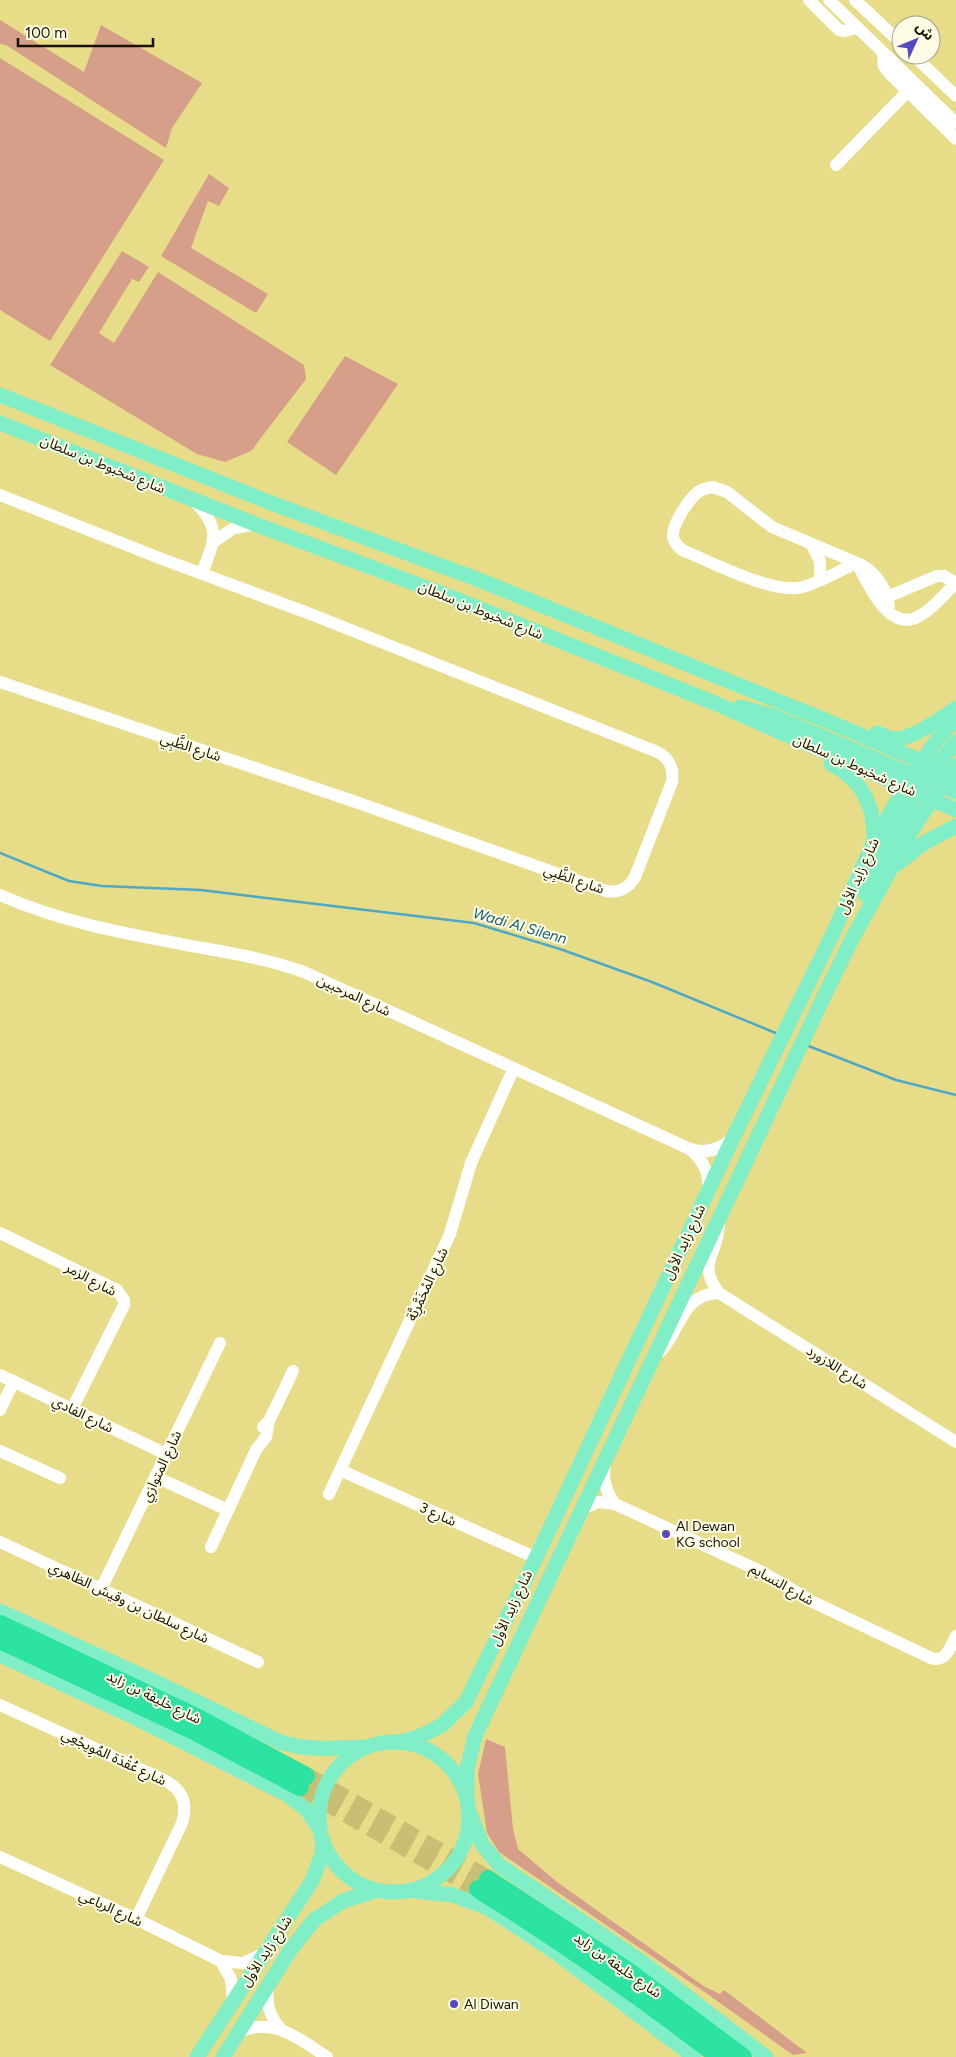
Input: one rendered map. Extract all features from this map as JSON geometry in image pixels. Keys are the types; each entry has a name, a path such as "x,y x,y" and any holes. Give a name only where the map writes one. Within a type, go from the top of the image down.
{"highway":[{"name":"شارع خليفة بن زايد","path":"0,1624 198,1718 303,1781 0,1640"},
{"name":"شارع خليفة بن زايد","path":"718,2057 620,1982 483,1884 628,1971 744,2057"}],"main road":[{"name":"شارع شخبوط بن سلطان","path":"0,395 274,504 477,579 825,720 931,779 956,810"},
{"name":"شارع شخبوط بن سلطان","path":"0,424 255,524 438,592 717,704 931,779"},
{"path":"717,704 751,727 850,775 870,808 874,841"},
{"path":"825,720 854,724 894,739 915,733 956,708"},
{"name":"شارع زايد الأول","path":"468,1803 467,1769 475,1736 826,992 889,872 931,779 933,745 956,718"},
{"path":"854,937 855,924 861,904 891,840 956,742"},
{"path":"931,779 956,792"},
{"name":"شارع زايد الأول","path":"396,1742 412,1739 427,1733 448,1720 466,1702 536,1558 808,980 834,931 874,841 931,779"},
{"path":"889,872 924,843 956,826"},
{"path":"0,1611 154,1680 280,1742 301,1748 314,1749 368,1746 396,1742 415,1745 441,1759 460,1781 482,1844 499,1865 645,1964 766,2057"},
{"path":"0,1655 134,1717 286,1794 307,1810 316,1820 329,1854 343,1872 356,1882 377,1890 390,1892 409,1891 453,1895 488,1908 555,1952 694,2057"},
{"path":"322,1836 320,1803 326,1785 351,1755 368,1746"},
{"path":"409,1891 434,1882 453,1864 466,1842 469,1824 468,1803"},
{"name":"شارع زايد الأول","path":"197,2057 312,1881 322,1854 322,1836"},
{"name":"شارع زايد الأول","path":"223,2057 291,1949 314,1920 343,1901 377,1890"}],"street":[{"path":"809,0 838,30 845,31 857,28"},
{"path":"829,0 956,123"},
{"path":"855,0 891,34"},
{"path":"883,53 886,69 956,139"},
{"path":"923,65 956,96"},
{"path":"836,166 908,92"},
{"path":"857,562 805,587 777,588 682,550 676,544 673,528 693,497 705,488 713,487 727,492 772,528 857,562 865,567 878,579 887,597 889,613"},
{"name":"شارع الظَّبِي","path":"0,496 202,573 662,754 672,766 672,782 631,883 619,891 606,891 353,801 0,682"},
{"path":"193,500 208,518 213,528 214,542 202,573"},
{"path":"214,542 232,528 255,524"},
{"path":"812,544 820,561 820,580"},
{"path":"857,562 878,600 889,613 905,620 921,616 956,583 944,576 937,576 887,597"},
{"name":"شارع المرحبين","path":"0,895 50,915 77,923 289,967 340,988 513,1070 690,1149 703,1152 716,1149 733,1138"},
{"name":"شارع المْخَمَّرِيَّة","path":"330,1494 450,1234 470,1163 513,1070"},
{"name":"شارع المرحبين","path":"690,1149 698,1155 705,1167 708,1180 707,1193"},
{"name":"شارع اللازورد","path":"719,1219 718,1237 707,1272 719,1293 956,1442"},
{"name":"شارع الزمر","path":"0,1233 117,1290 124,1300 124,1304 72,1409"},
{"path":"653,1358 667,1344 694,1300 700,1295 719,1293"},
{"name":"شارع المتوازي","path":"101,1588 220,1343"},
{"path":"211,1547 256,1450 258,1434 269,1421 293,1370"},
{"name":"شارع الفادي","path":"0,1374 166,1454"},
{"path":"0,1410 14,1381"},
{"path":"0,1451 60,1478"},
{"path":"606,1458 604,1478 606,1487 615,1504"},
{"name":"شارع 3","path":"340,1470 536,1558"},
{"path":"156,1477 228,1510"},
{"name":"شارع النسايم","path":"582,1510 590,1504 598,1502 615,1504 762,1572 813,1602 931,1658 939,1660 947,1654 956,1636"},
{"name":"شارع سلطان بن وقيش الظاهري","path":"0,1542 258,1662"},
{"name":"شارع عُقْدَة المُوِيجْعِي","path":"0,1705 173,1784 180,1792 185,1812 182,1822 136,1919"},
{"name":"شارع الرباعي","path":"0,1857 136,1919 221,1961 243,1962 263,1954"},
{"path":"221,1961 231,1979 233,2000"},
{"path":"268,1986 267,2004 270,2013 280,2028 327,2057"},
{"path":"239,2032 259,2026 280,2028"}],"shaded area":[{"path":"0,20 84,72 101,25 202,83 172,128 166,148 6,45 0,44"},
{"path":"0,58 164,160 50,341 0,310"},
{"path":"209,174 229,188 219,206 208,201 191,248 268,294 256,313 161,256"},
{"path":"122,251 149,267 139,282 132,279 99,333 114,343 158,272 304,365 306,379 251,451 225,462 197,454 50,365"},
{"path":"345,356 398,384 336,475 287,442"},
{"path":"486,1739 505,1747 513,1829 518,1849 557,1882 705,1987 720,1994 724,1990 807,2053 793,2055 706,1993 499,1852 487,1833 478,1774"}],"waterway":[{"name":"Wadi Al Silenn","path":"0,853 69,881 102,886 201,890 474,923 560,949 652,982 778,1034"},
{"name":"Wadi Al Silenn","path":"806,1045 896,1080 956,1095"}],"tunnel":[{"path":"306,1776 488,1879"},
{"path":"300,1787 478,1889"}],"place":[{"name":"Al Dewan KG school","path":"666,1534"},
{"name":"Al Diwan","path":"454,2004"}]}
